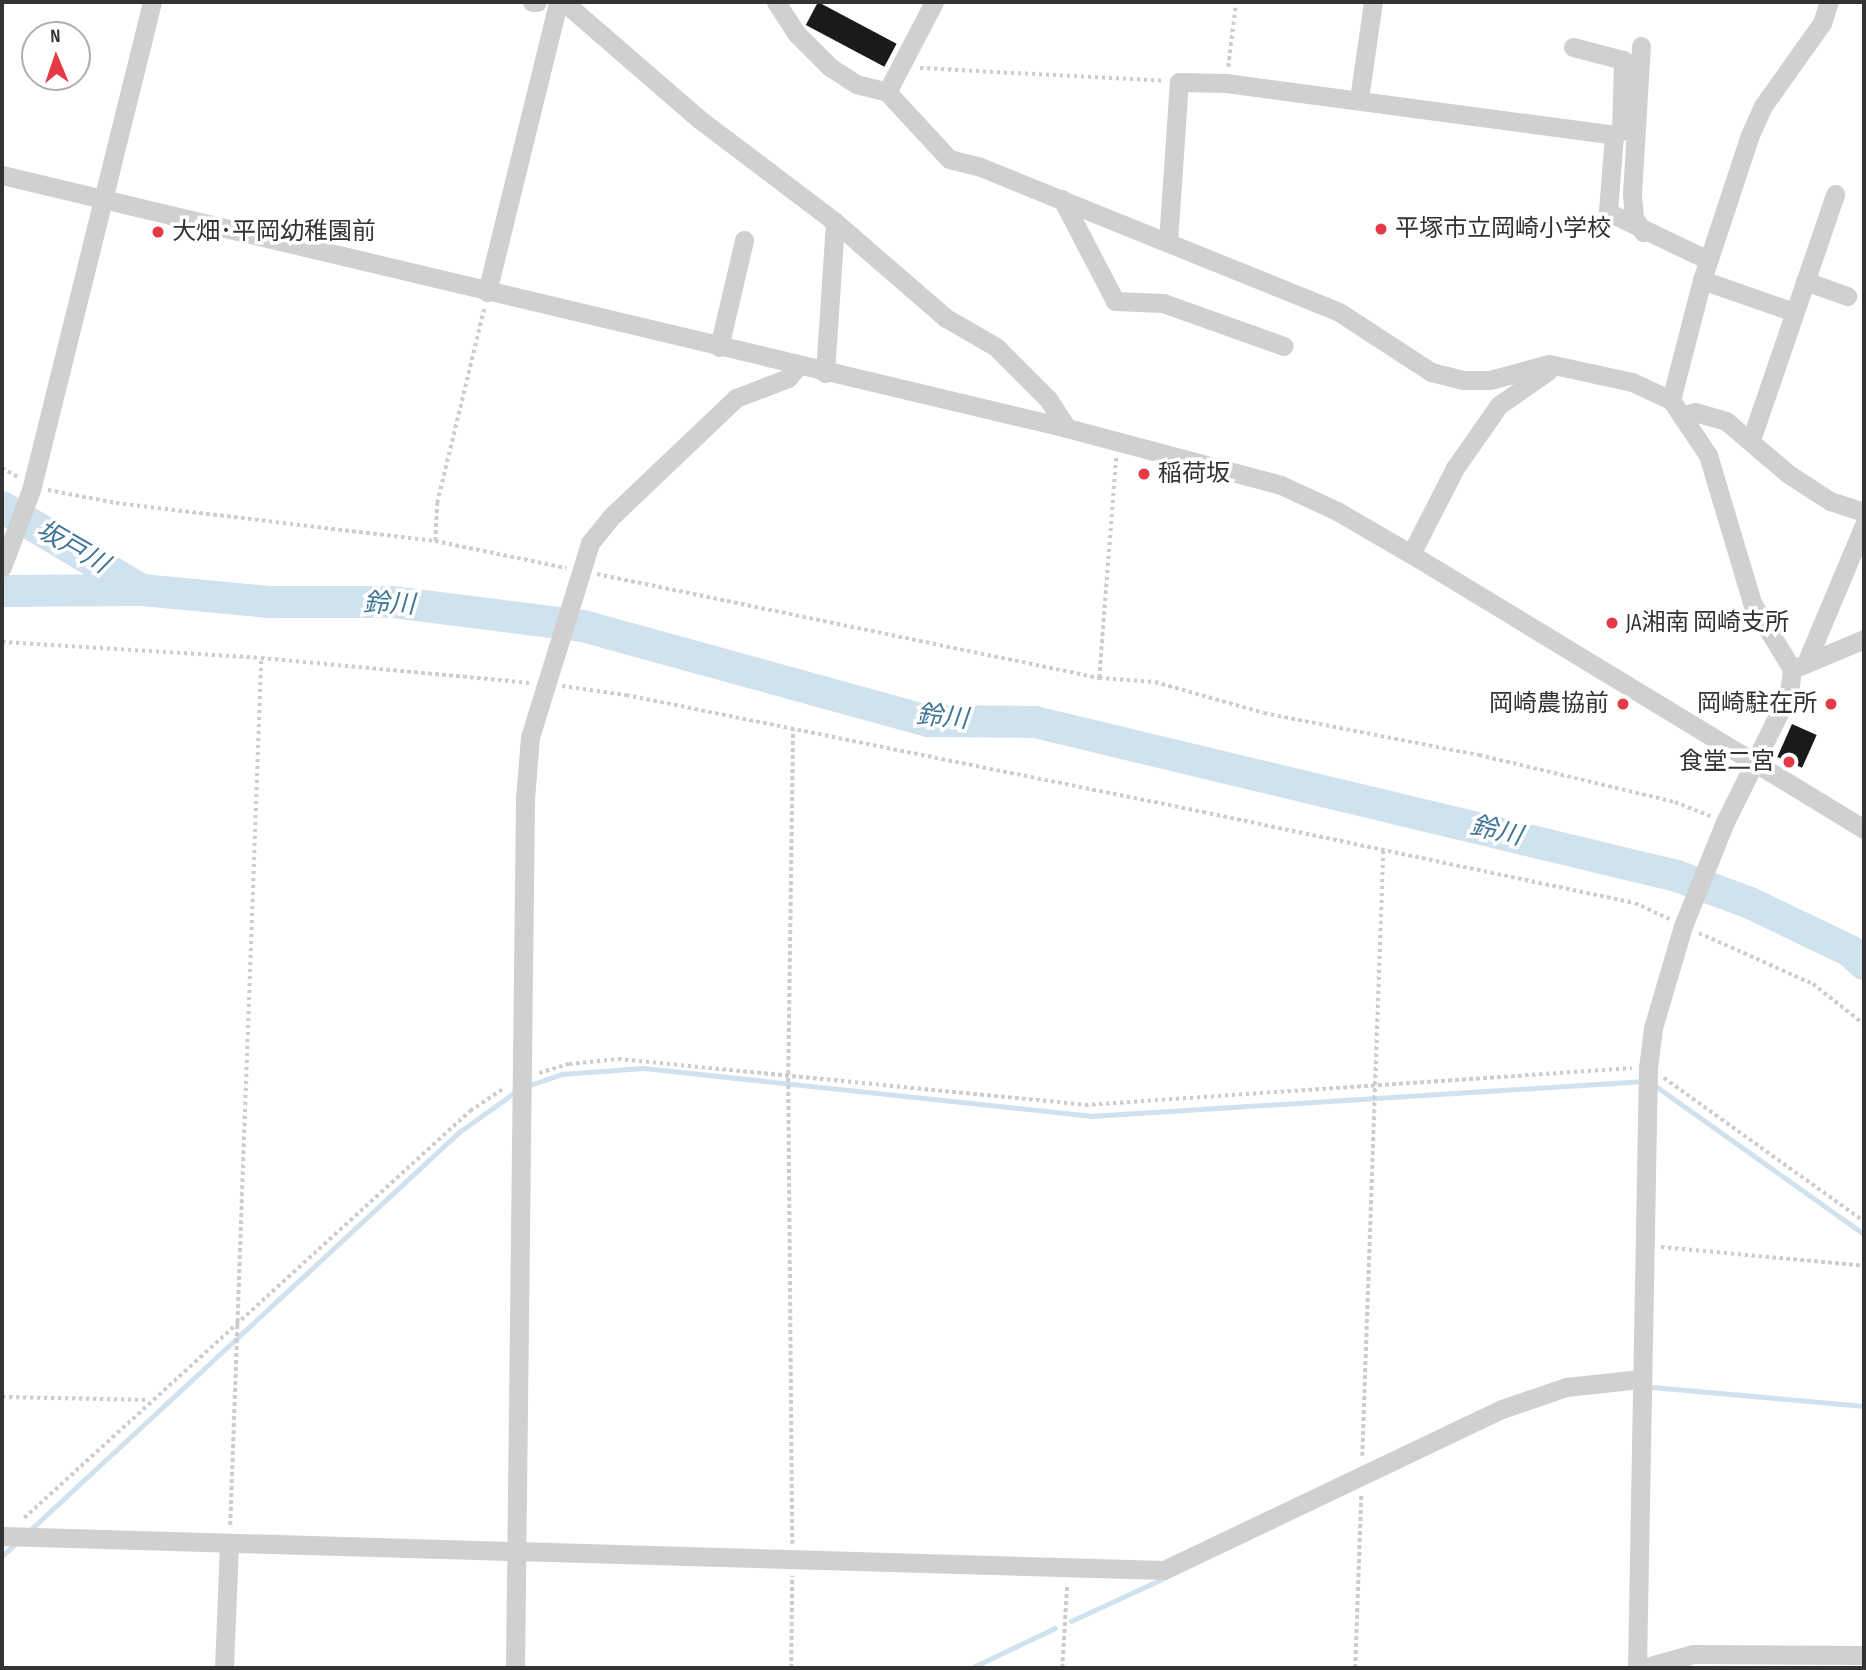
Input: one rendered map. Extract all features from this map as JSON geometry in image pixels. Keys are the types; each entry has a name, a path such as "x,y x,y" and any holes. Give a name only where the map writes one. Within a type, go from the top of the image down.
{"street":[{"path":"2,567 32,484 152,2"},
{"path":"487,292 558,2"},
{"path":"564,2 699,119 835,222 946,318 996,347 1048,399 1067,428"},
{"path":"777,2 796,33 830,67 856,84 887,92 949,159 978,166 1339,312 1431,372 1463,380 1490,380 1533,365 1561,365 1632,382 1677,407 1726,421 1819,494 1864,512"},
{"path":"887,92 934,2"},
{"path":"1359,99 1373,2"},
{"path":"1799,666 1752,603 1708,455 1677,407 1702,280 1763,106 1822,23 1829,2"},
{"path":"1642,46 1632,195 1634,218 1643,232"},
{"path":"1168,242 1179,82 1226,83 1359,99 1614,135 1621,131 1623,60 1573,47"},
{"path":"1614,135 1608,212 1643,232 1708,260"},
{"path":"2,175 825,373 1067,428 1281,485 1337,511 1411,554 1864,829"},
{"path":"1751,440 1835,194"},
{"path":"1062,199 1115,301 1163,303 1284,346"},
{"path":"825,373 835,222"},
{"path":"719,347 744,240"},
{"path":"1702,280 1794,312"},
{"path":"1805,281 1847,296"},
{"path":"515,1668 525,799 530,737 590,543 613,515 736,398 788,377 799,365"},
{"path":"1411,554 1455,468 1499,405 1528,381 1561,365"},
{"path":"1637,1668 1648,1067 1662,990 1683,926 1725,822 1789,694 1799,666 1864,525"},
{"path":"1799,666 1864,639"},
{"path":"3,1536 1164,1570 1537,1395 1641,1379"},
{"path":"224,1668 229,1544"},
{"path":"1643,1668 1693,1654 1864,1656"}],"path":[{"path":"1226,83 1236,2"},
{"path":"900,67 1179,82"},
{"path":"435,541 437,503 487,292"},
{"path":"1099,678 1117,441"},
{"path":"32,484 116,503 435,541 1099,678 1155,682 1264,713 1479,755 1675,802 1725,822"},
{"path":"2,642 261,658 547,684 626,695 793,729 1635,903 1812,984 1864,1024"},
{"path":"229,1544 261,658"},
{"path":"791,1668 793,1559 788,1074 793,729"},
{"path":"1355,1668 1383,851"},
{"path":"3,1536 470,1111 522,1081 569,1064 618,1059 1085,1105 1648,1067 1864,1221"},
{"path":"1644,1245 1864,1266"},
{"path":"2,1397 152,1400"},
{"path":"1062,1668 1067,1568"}],"building":[{"path":"818,2 897,44 884,67 806,25"},
{"path":"1792,724 1817,735 1802,768 1777,757"}],"waterway":[{"name":"坂戸川","path":"2,507 142,590"},
{"name":"鈴川","path":"2,591 142,590 270,602 393,602 583,626 928,721 1035,722 1677,876 1750,903 1850,951 1864,964"},
{"path":"527,1086 562,1074 643,1068 1090,1116 1645,1081"},
{"path":"1654,1085 1864,1234"},
{"path":"30,1530 459,1132 518,1090"},
{"path":"1652,1387 1864,1406"},
{"path":"2,1556 17,1542"},
{"path":"1071,1621 1164,1578"},
{"path":"971,1668 1055,1628"}],"place":[{"name":"平塚市立岡崎小学校","path":"1381,229"},
{"name":"大畑･平岡幼稚園前","path":"158,232"},
{"name":"稲荷坂","path":"1144,474"},
{"name":"JA湘南 岡崎支所","path":"1612,623"},
{"name":"岡崎農協前","path":"1623,704"},
{"name":"岡崎駐在所","path":"1831,704"},
{"name":"食堂二宮","path":"1789,762"}]}
